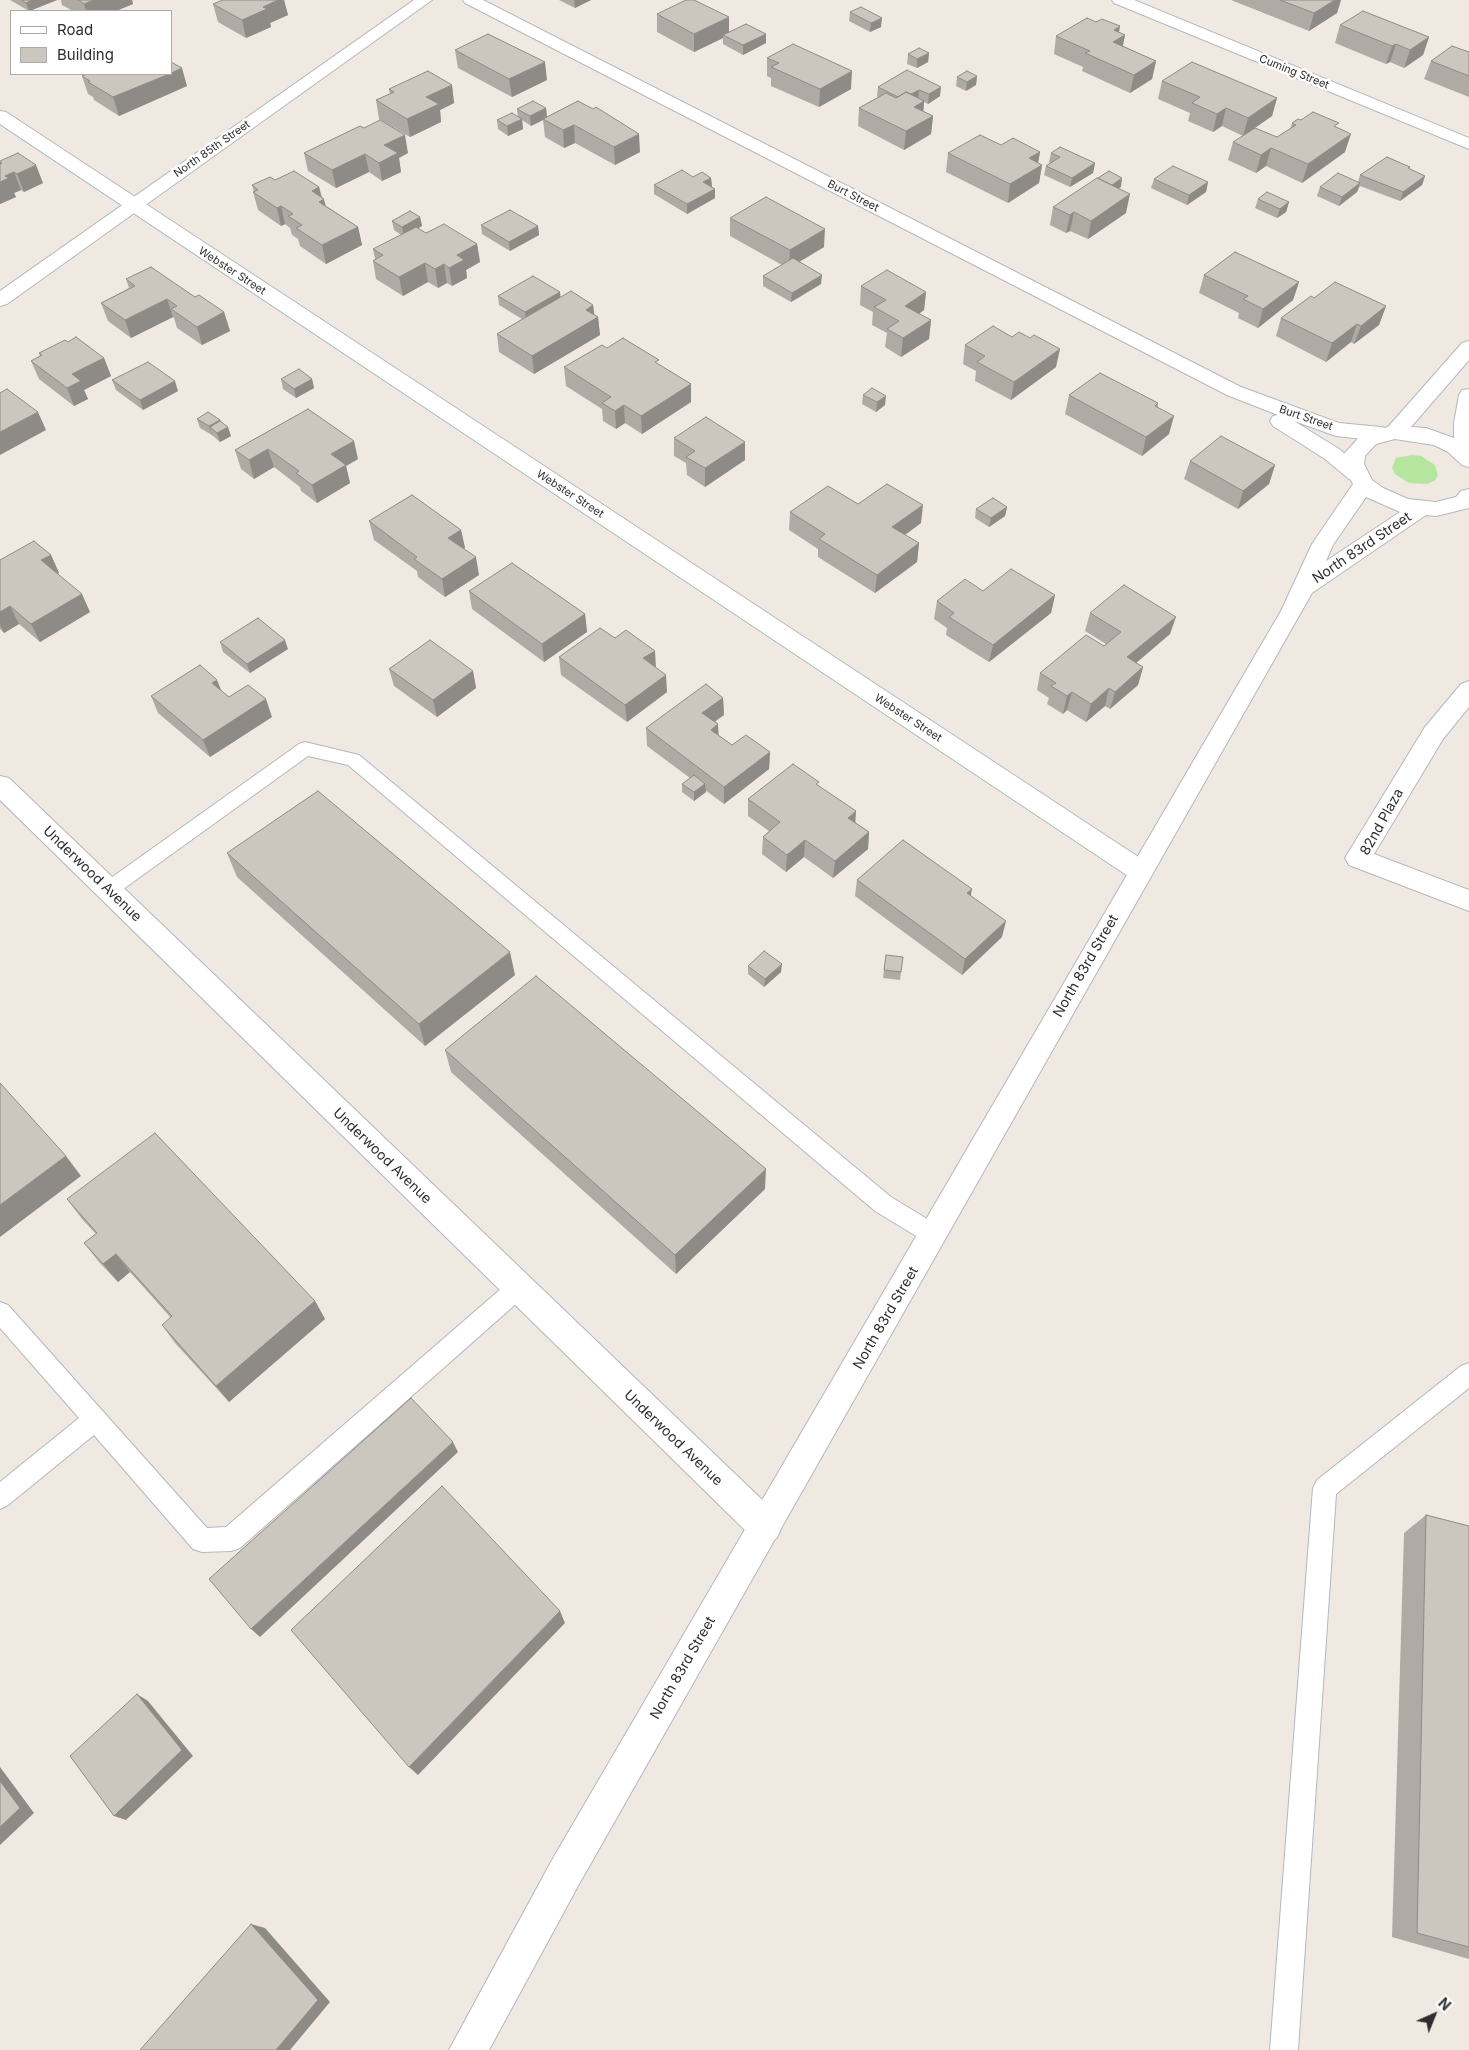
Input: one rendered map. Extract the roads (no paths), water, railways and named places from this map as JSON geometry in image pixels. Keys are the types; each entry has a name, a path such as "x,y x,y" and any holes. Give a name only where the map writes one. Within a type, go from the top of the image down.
{"street":[{"name":"North 85th Street","path":"0,300 424,0"},
{"name":"Burt Street","path":"471,0 1234,391 1332,454 1360,479 1388,500 1420,509"},
{"name":"Cuming Street","path":"1120,0 1469,144"},
{"name":"Webster Street","path":"0,116 1140,871"},
{"path":"1360,479 1353,464 1355,454 1365,442 1388,433 1425,400 1469,347"},
{"name":"Burt Street","path":"1234,391 1336,429 1426,435 1455,447 1467,458"},
{"path":"1467,458 1464,423 1469,395"},
{"name":"North 83rd Street","path":"468,2050 565,1873 934,1235 1140,871 1305,587 1323,544 1360,479"},
{"path":"1420,509 1451,506 1463,502 1469,496"},
{"name":"North 83rd Street","path":"1305,587 1371,540 1420,509"},
{"name":"82nd Plaza","path":"1469,690 1434,733 1358,858 1469,900"},
{"name":"Underwood Avenue","path":"0,785 765,1526"}],"lane":[{"path":"108,890 306,749 353,760 883,1204 934,1235"},
{"path":"0,1312 202,1540 231,1539 518,1288"},
{"path":"1284,2050 1325,1488 1469,1374"},
{"path":"0,1497 95,1419"}]}
